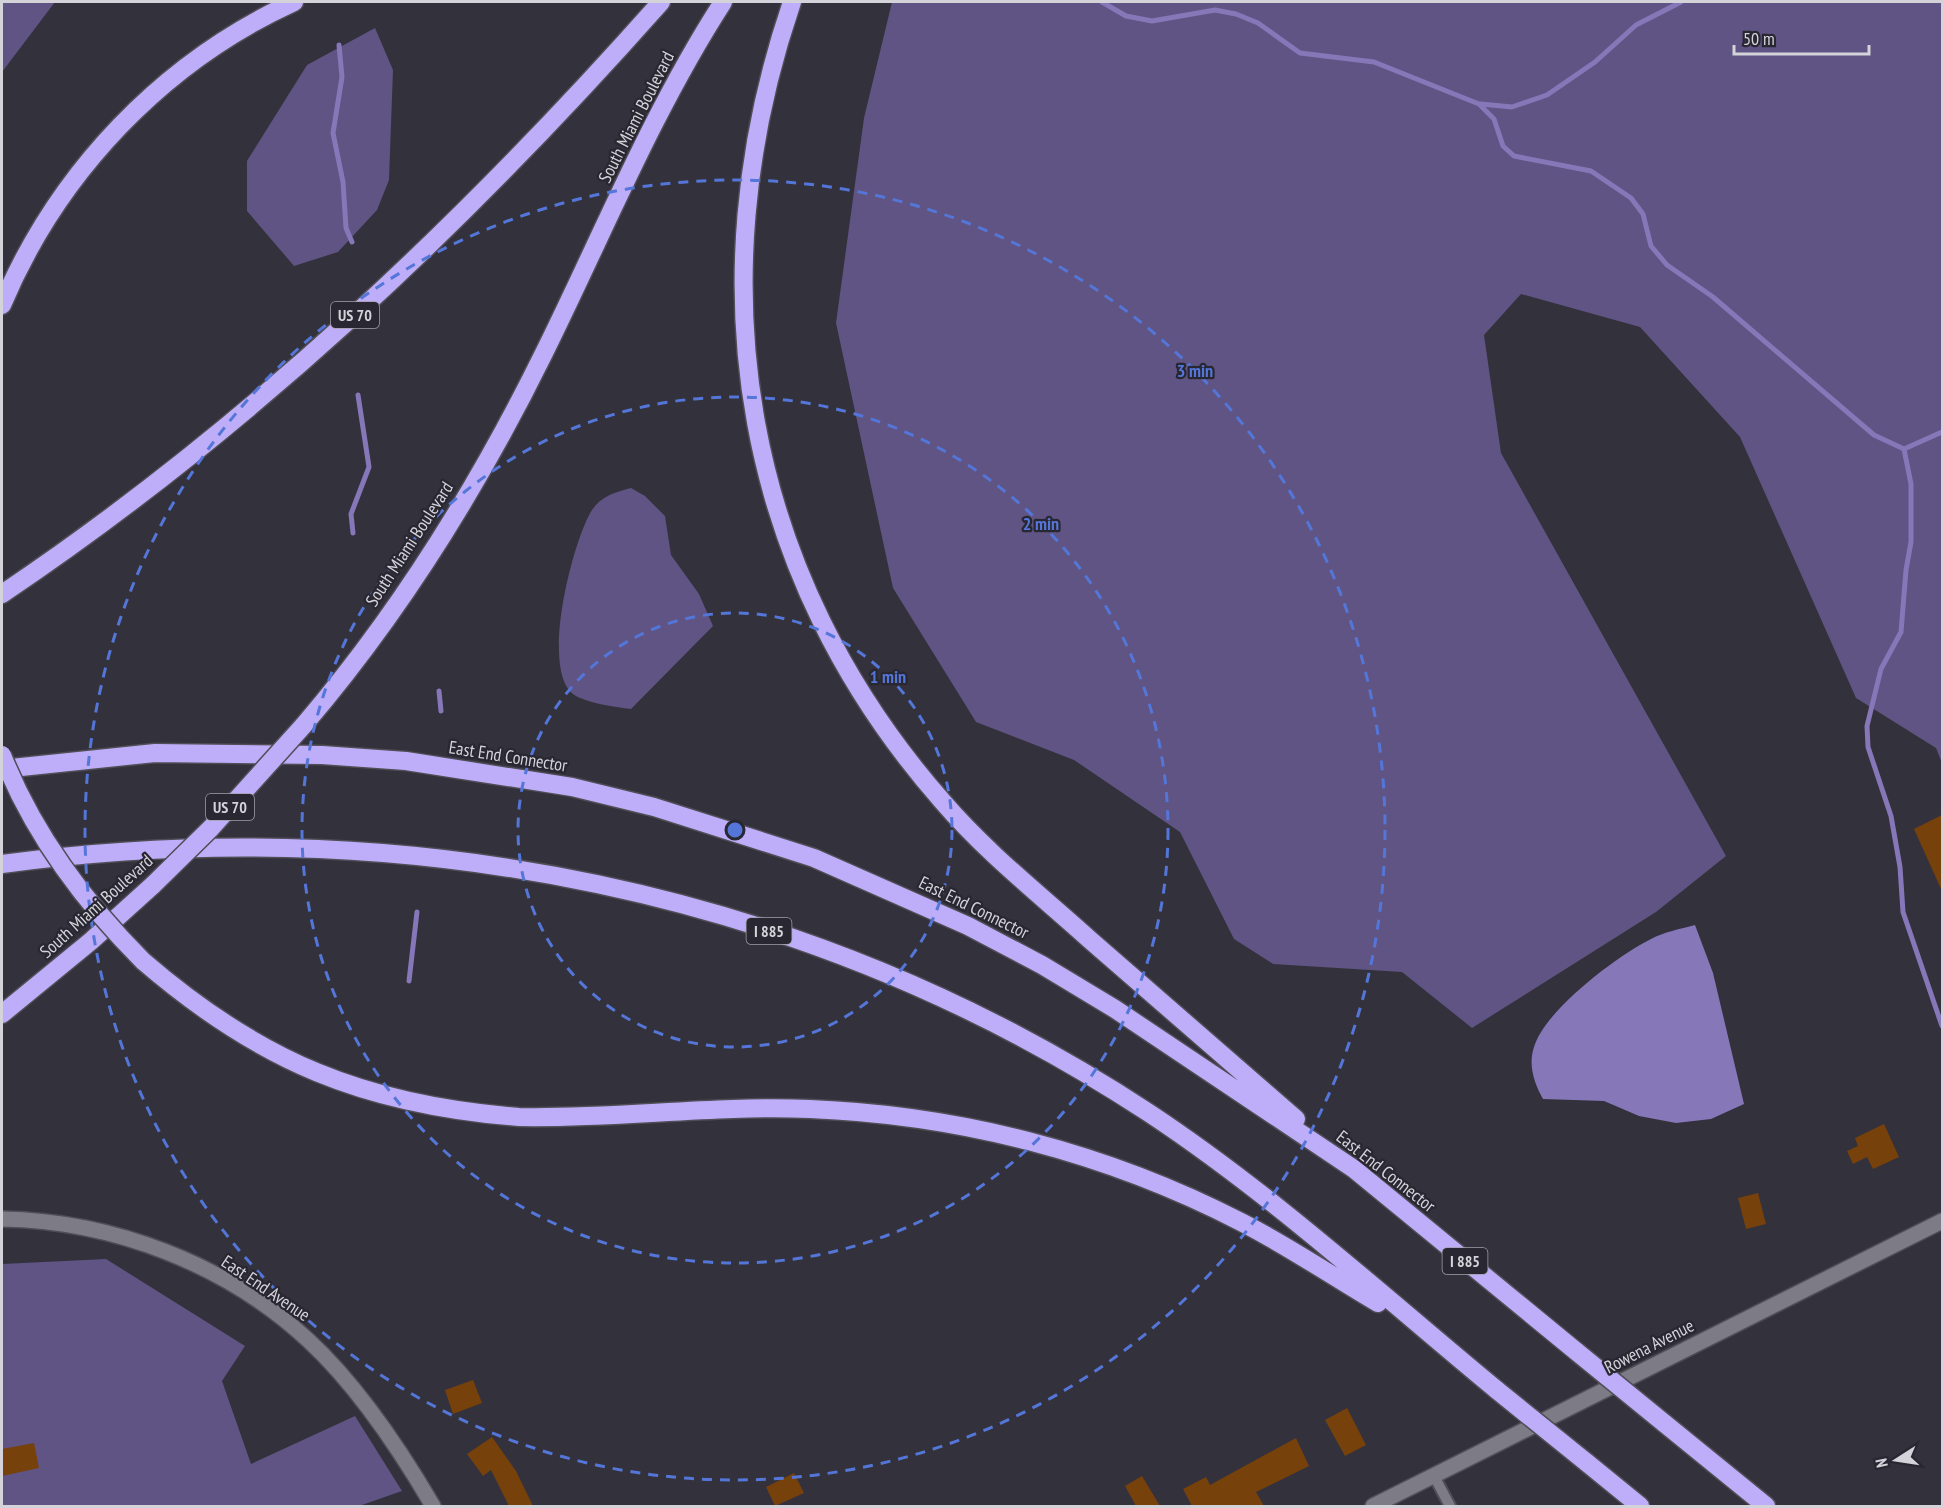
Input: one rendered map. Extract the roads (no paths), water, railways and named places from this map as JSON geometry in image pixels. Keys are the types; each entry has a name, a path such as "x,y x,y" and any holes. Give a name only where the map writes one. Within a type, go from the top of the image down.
{"highway":[{"path":"2,305 12,279 54,208 95,153 130,115 194,60 265,15 294,2"},
{"name":"US 70","path":"5,591 211,438 380,293 516,160 661,2"},
{"name":"South Miami Boulevard","path":"2,1014 91,941 211,828 303,726 372,639 420,570 481,469 543,356 663,106 723,2"},
{"path":"792,2 771,69 753,151 744,233 743,315 751,398 768,479 793,557 827,633 868,704 891,738 971,833 1030,890 1354,1169"},
{"name":"East End Connector","path":"2,769 155,753 322,754 406,761 489,772 654,807 814,858 892,890 1042,965 1114,1009 1354,1169 1766,1506"},
{"path":"2,755 22,799 64,870 116,934 177,990 244,1037 318,1074 397,1100 458,1111 519,1117 561,1118 766,1109 849,1111 931,1120 1052,1147 1131,1173 1225,1214 1428,1333"},
{"name":"I 885","path":"2,864 159,848 317,847 475,861 554,874 708,912 785,936 860,964 1006,1030 1146,1111 1213,1156 1640,1506"}],"street":[{"name":"East End Avenue","path":"2,1219 52,1222 131,1239 209,1272 269,1308 308,1340 355,1392 391,1440 433,1506"},
{"name":"Rowena Avenue","path":"1373,1506 1942,1221"}],"lane":[{"path":"1434,1476 1450,1506"}],"waterway":[{"path":"1102,2 1126,16 1152,21 1215,10 1236,14 1258,23 1300,53 1374,62 1479,104 1494,119 1503,146 1514,156 1591,171 1631,198 1643,214 1651,246 1667,265 1713,297 1874,435 1904,449"},
{"path":"1481,104 1512,107 1547,95 1595,62 1636,25 1681,2"},
{"path":"339,45 342,77 333,133 343,182 346,228 352,242"},
{"path":"353,533 351,514 369,467 358,395"},
{"path":"1904,449 1942,432"},
{"path":"1904,449 1911,484 1911,542 1906,570 1901,632 1881,669 1867,726 1868,747 1891,816 1900,867 1903,912 1942,1026"},
{"path":"439,691 441,711"},
{"path":"409,981 417,912"}]}
